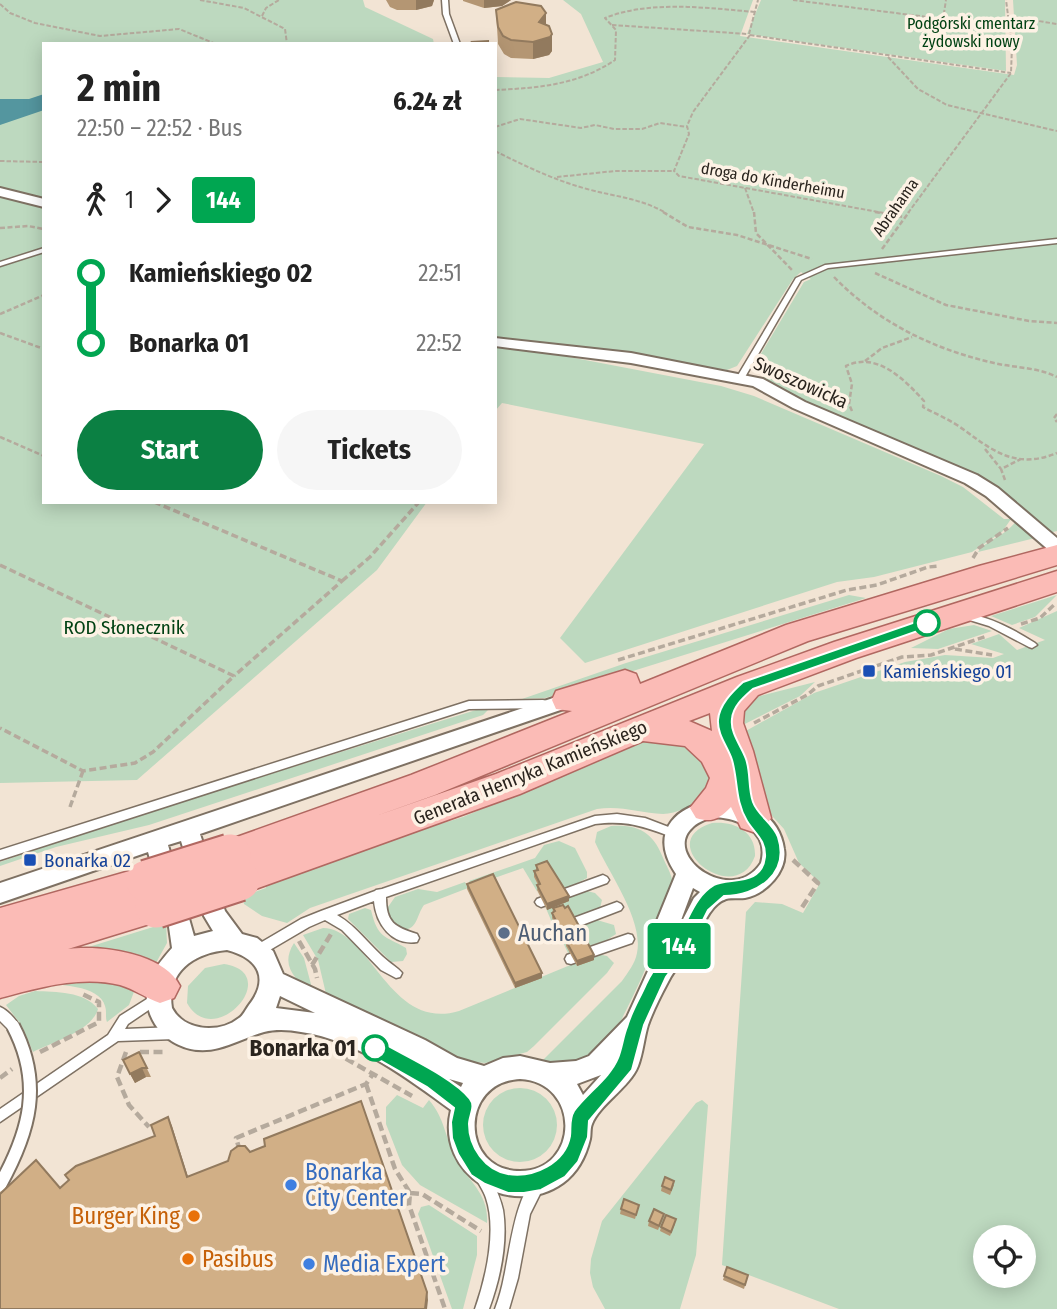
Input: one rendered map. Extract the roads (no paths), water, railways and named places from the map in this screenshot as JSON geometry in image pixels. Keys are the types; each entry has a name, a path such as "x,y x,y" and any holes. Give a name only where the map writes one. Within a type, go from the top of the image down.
{"main road":[{"name":"Generała Henryka Kamieńskiego","path":"234,867 423,786 797,633 965,580 1057,555"},
{"name":"Generała Henryka Kamieńskiego","path":"0,953 152,894 508,785 748,685 845,650 1057,581"},
{"path":"568,700 665,669 797,633"},
{"path":"748,685 733,699 725,718 726,730 740,761 745,800 753,818"},
{"path":"637,730 670,729 705,741 720,758 727,778 721,795 708,808"},
{"name":"Generała Henryka Kamieńskiego","path":"0,924 152,894"},
{"path":"0,981 49,970 90,966 119,968 159,992"}],"street":[{"path":"0,192 42,202"},
{"name":"Swoszowicka","path":"497,342 631,358 758,382 799,405 953,469 1003,501 1057,548"},
{"path":"0,893 568,700"},
{"path":"708,808 739,811 753,818 770,837 774,849 769,871 751,886 720,889 708,886 687,874 677,862 673,848 675,834 682,822 693,814 708,808"},
{"path":"188,829 215,916 233,939 259,950 272,969 273,981 270,997 262,1013 248,1026 232,1035 213,1040 195,1039 178,1033 164,1017 159,992 164,974 184,953 208,942 233,939"},
{"path":"156,840 181,927 184,953"},
{"path":"660,972 666,928 687,874"},
{"path":"580,1118 626,1064 636,1025 660,972 686,937 702,905 720,889"},
{"path":"273,981 416,1048 451,1068 486,1078"},
{"path":"248,1026 277,1018 316,1023 388,1055 434,1082 464,1105"},
{"path":"548,1075 576,1073 598,1064 636,1025"},
{"path":"525,1068 548,1075 563,1085 574,1100 580,1118 579,1137 572,1155 558,1170 541,1181 524,1184 492,1178 478,1168 467,1154 461,1138 460,1122 464,1105 473,1090 486,1078 512,1069 525,1068"}],"lane":[{"path":"445,0 446,14 456,42"},
{"name":"Abrahama","path":"741,377 798,279 830,265 1057,241"},
{"path":"0,264 42,251"},
{"path":"953,615 982,619 1032,645"},
{"path":"0,855 469,705 535,705 568,700"},
{"path":"259,950 325,914 595,820 635,818 675,834"},
{"path":"541,902 603,880"},
{"path":"380,893 379,907 387,929 399,936 413,938"},
{"path":"556,930 617,907"},
{"path":"325,914 346,926 385,966 396,973"},
{"path":"571,959 628,939"},
{"path":"0,1116 37,1087 73,1067 116,1035 124,1020 159,992"},
{"path":"0,1013 22,1040 31,1084 29,1116 15,1161 0,1185"},
{"path":"116,1035 178,1033"},
{"path":"478,1168 494,1199 496,1233 487,1304"},
{"path":"502,1309 511,1288 528,1199 541,1181"}],"water":[{"path":"42,95 42,111 0,125 0,99 29,99"}],"place":[{"name":"Kamieńskiego 01","path":"869,671"},
{"name":"Bonarka 02","path":"30,860"},
{"name":"Auchan","path":"504,933"},
{"name":"Bonarka 01","path":"375,1048"},
{"name":"Bonarka City Center","path":"291,1185"},
{"name":"Burger King","path":"194,1216"},
{"name":"Pasibus","path":"188,1259"},
{"name":"Media Expert","path":"309,1264"}],"park label":[{"name":"Podgórski cmentarz żydowski nowy","path":"971,32"},
{"name":"ROD Słonecznik","path":"124,627"}]}
